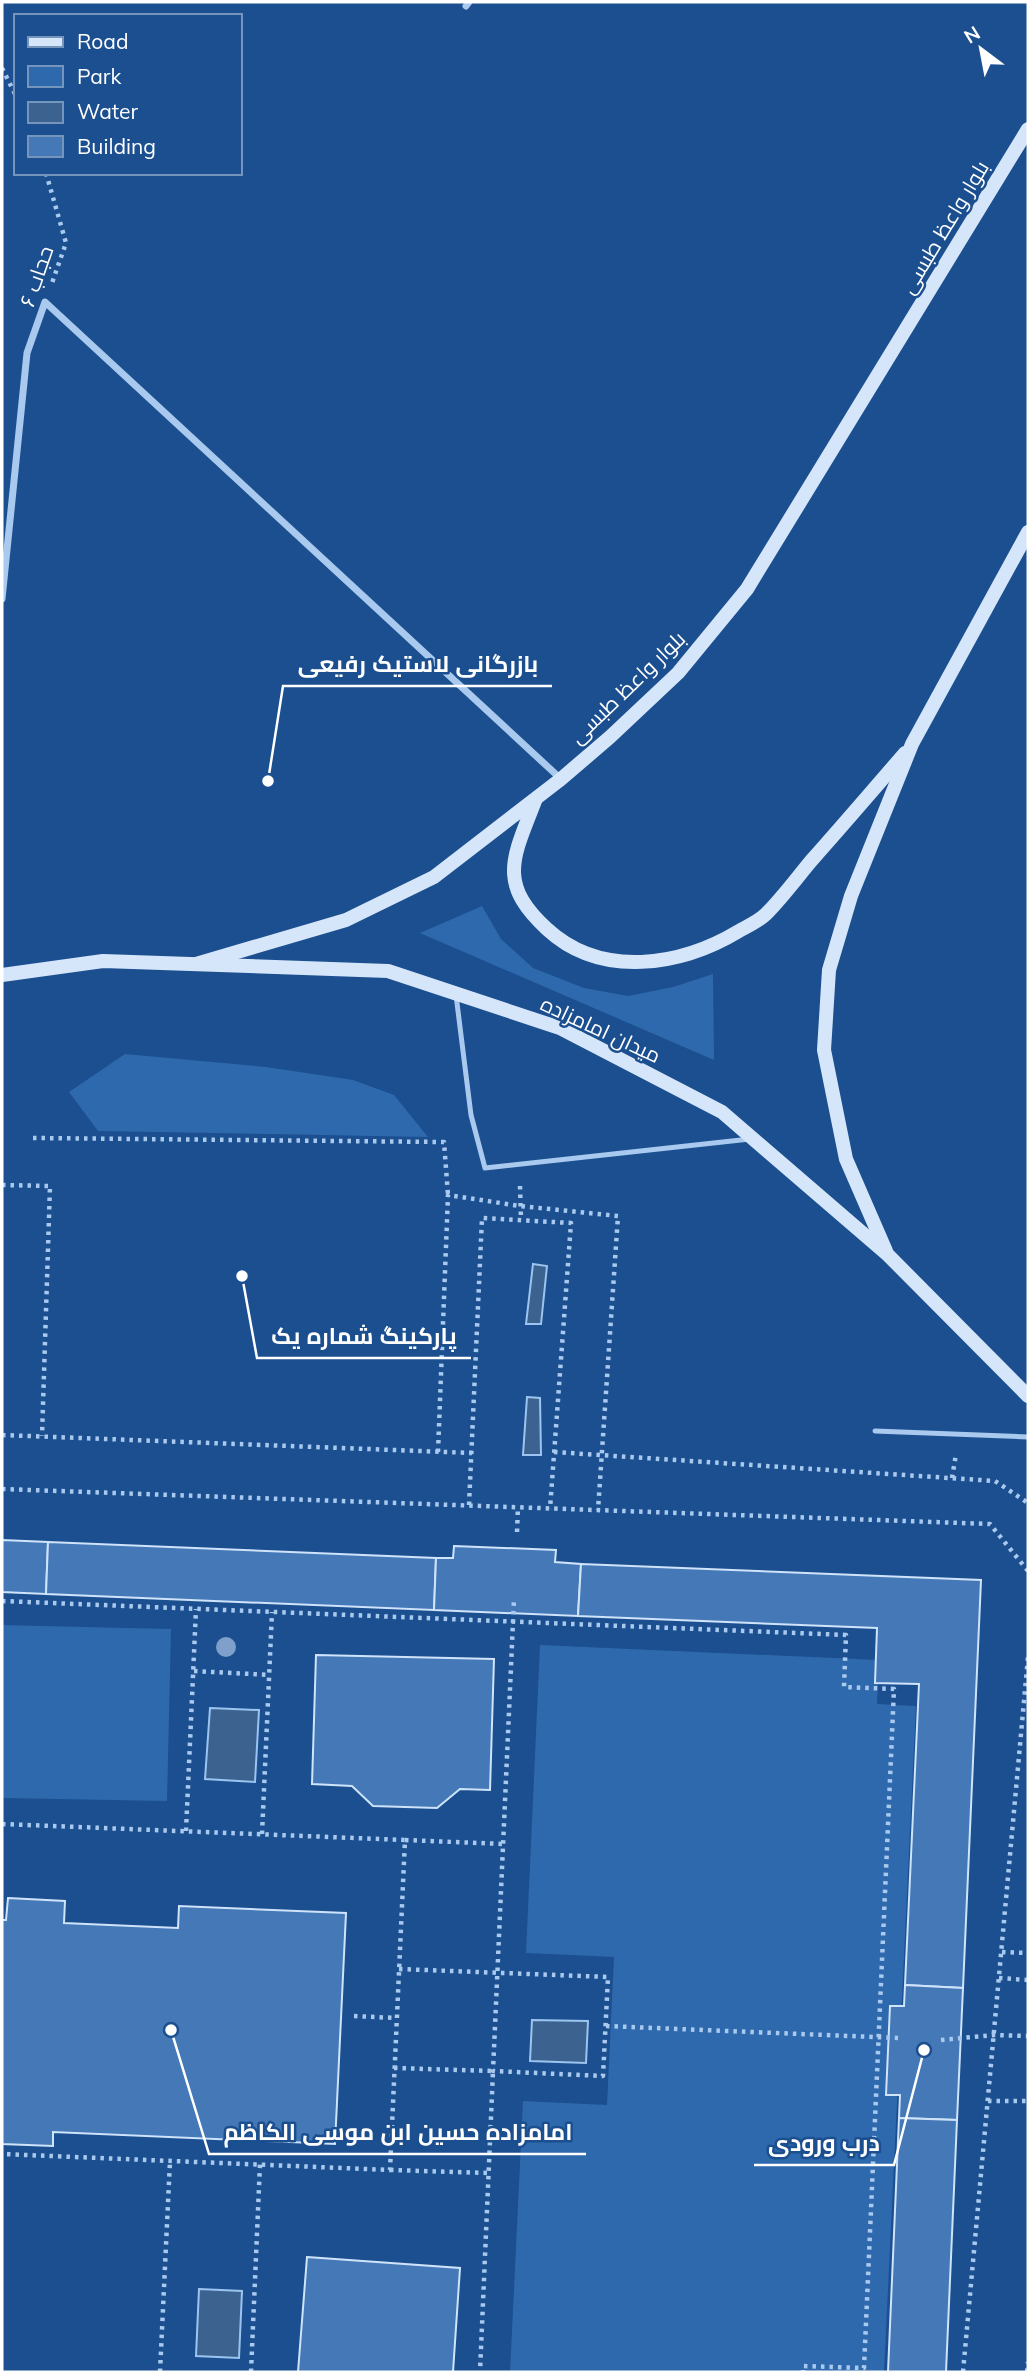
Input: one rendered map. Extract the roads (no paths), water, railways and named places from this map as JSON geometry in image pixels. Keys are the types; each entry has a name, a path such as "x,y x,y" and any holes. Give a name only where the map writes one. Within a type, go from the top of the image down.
{"main road":[{"name":"بلوار واعظ طبسی","path":"196,964 346,920 434,877 561,779 678,673 747,589 1028,129"},
{"path":"888,1255 846,1159 824,1050 829,970 851,896 912,744 1028,532"},
{"path":"535,800 514,854 514,887 530,914 561,942 593,958 634,963 667,960 717,944 765,915 912,744"},
{"name":"میدان امامزاده","path":"2,975 103,961 388,971 560,1028 722,1112 888,1255 1028,1396"}],"street":[{"name":"حجاب ۶","path":"2,599 27,353 45,302 561,779"}],"lane":[{"path":"456,994 471,1115 485,1168 753,1139"},
{"path":"874,1431 1028,1437"}],"water":[{"path":"533,1264 547,1266 541,1324 526,1324"},
{"path":"527,1397 540,1398 541,1455 523,1455"},
{"path":"210,1708 259,1710 255,1782 205,1779"},
{"path":"532,2020 588,2021 586,2063 530,2061"},
{"path":"199,2289 242,2291 239,2358 196,2356"}],"place":[{"name":"بازرگانی لاستیک رفیعی","path":"268,781"},
{"name":"پارکینگ شماره یک","path":"242,1276"},
{"name":"امامزاده حسین ابن موسی الکاظم","path":"171,2030"},
{"name":"درب ورودی","path":"924,2050"}]}
